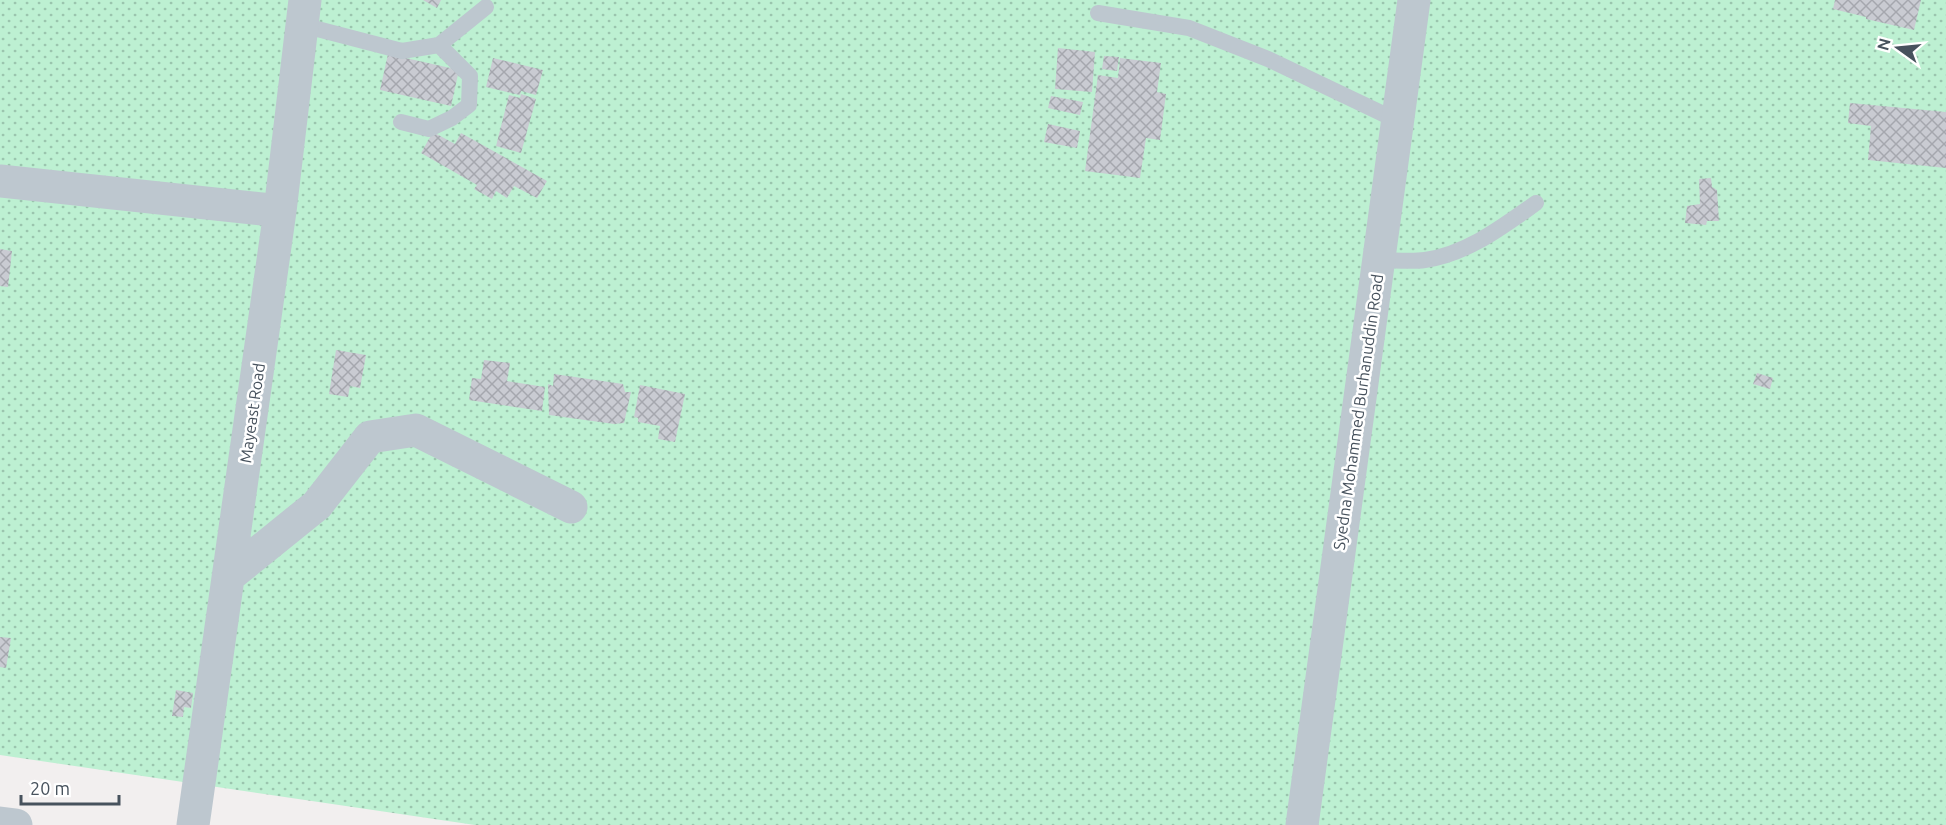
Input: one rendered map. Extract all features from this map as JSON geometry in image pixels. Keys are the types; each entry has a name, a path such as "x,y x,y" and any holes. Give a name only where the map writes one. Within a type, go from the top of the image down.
{"street":[{"name":"Syedna Mohammed Burhanuddin Road","path":"1302,825 1414,0"},
{"name":"Mayeast Road","path":"193,825 280,210 303,13"},
{"path":"0,181 280,210"},
{"path":"229,576 316,505 370,437 416,430 571,507"},
{"path":"0,823 16,825"}],"lane":[{"path":"303,13 402,51 438,45 486,7"},
{"path":"1098,13 1189,28 1268,59 1398,121"},
{"path":"400,122 429,129 452,118 469,105 470,76 438,45"},
{"path":"1379,260 1423,260 1449,255 1478,241 1536,203"}],"green space":[{"path":"0,0 1946,0 1946,825 475,825 0,755"}],"building":[{"path":"423,0 441,0 437,8"},
{"path":"1835,0 1921,0 1914,30 1833,9"},
{"path":"1058,48 1095,52 1092,92 1055,89"},
{"path":"388,54 459,70 451,106 380,90"},
{"path":"1104,56 1119,57 1117,71 1102,69"},
{"path":"493,58 543,70 536,95 521,91 520,95 486,87"},
{"path":"1120,58 1161,63 1157,92 1166,94 1160,140 1146,138 1140,178 1085,171 1098,75 1118,78"},
{"path":"521,94 536,99 521,153 496,146 509,95 520,98"},
{"path":"1051,96 1083,102 1080,115 1048,108"},
{"path":"1850,103 1946,112 1946,168 1868,160 1871,126 1848,123"},
{"path":"1048,124 1080,131 1077,148 1044,142"},
{"path":"433,132 455,144 461,133 547,181 537,198 514,186 507,198 496,191 492,199 474,189 477,185 421,153"},
{"path":"1711,178 1712,187 1717,190 1719,221 1707,221 1706,225 1685,223 1687,206 1700,204 1699,179"},
{"path":"0,249 12,251 8,287 0,286"},
{"path":"336,350 366,355 360,388 350,386 348,397 329,394"},
{"path":"484,360 510,363 507,381 545,387 542,411 469,400 472,378 481,379"},
{"path":"1757,373 1773,378 1770,389 1753,384"},
{"path":"554,374 623,384 625,392 631,392 624,423 614,424 549,415 548,384 553,386"},
{"path":"640,385 685,394 675,442 658,439 660,426 638,422 638,418 634,417"},
{"path":"0,637 11,638 6,668 0,667"},
{"path":"176,690 193,693 191,708 184,707 183,717 172,716"}]}
